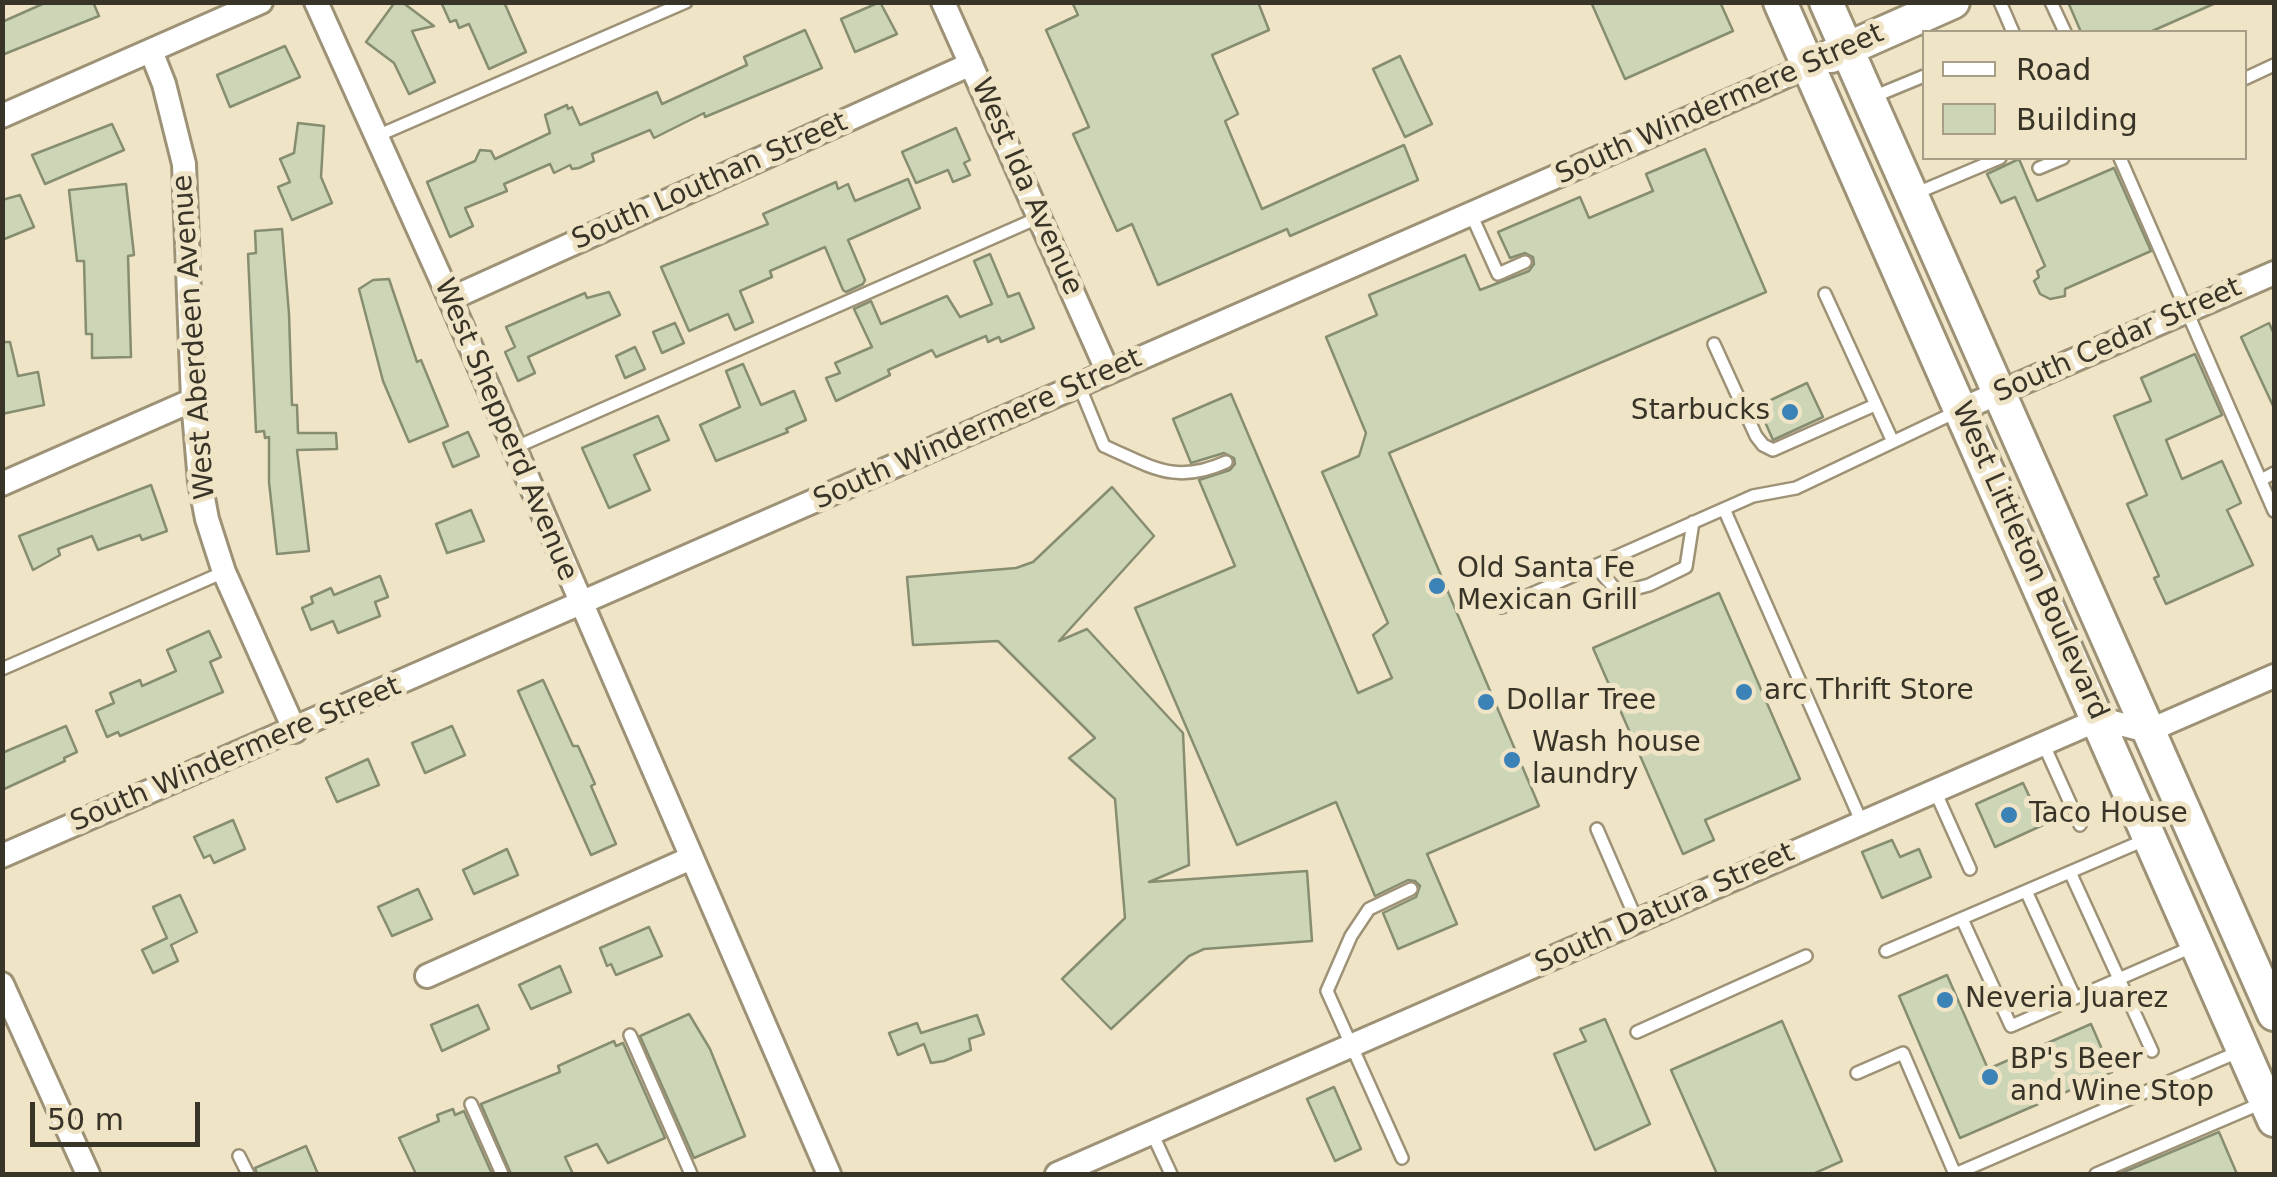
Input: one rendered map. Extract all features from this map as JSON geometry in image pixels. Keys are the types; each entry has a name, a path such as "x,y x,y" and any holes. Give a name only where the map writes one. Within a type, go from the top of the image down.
{"main road":[{"name":"West Littleton Boulevard","path":"1780,2 2244,1050 2269,1098"},
{"name":"West Littleton Boulevard","path":"1826,2 2274,1014"},
{"name":"South Windermere Street","path":"1809,66 1922,25 1953,2"}],"street":[{"path":"2,116 261,2"},
{"name":"West Shepperd Avenue","path":"316,2 450,299 829,1174"},
{"name":"West Ida Avenue","path":"943,2 1108,372"},
{"name":"West Aberdeen Avenue","path":"151,51 164,84 184,164 200,482 224,572 294,731"},
{"name":"South Louthan Street","path":"450,299 971,64"},
{"name":"South Windermere Street","path":"2,856 1809,66"},
{"name":"South Cedar Street","path":"1962,409 2274,272"},
{"path":"2,484 194,400"},
{"path":"2100,719 2148,731 2274,676"},
{"name":"South Datura Street","path":"1057,1174 2100,719"},
{"path":"428,976 692,858"},
{"path":"2,984 88,1174"}],"lane":[{"path":"377,136 686,2"},
{"path":"2000,2 2012,30"},
{"path":"2052,2 2064,30"},
{"path":"2247,78 2274,66"},
{"path":"1870,98 1922,77"},
{"path":"1912,196 1995,160"},
{"path":"2039,168 2058,160"},
{"path":"2121,160 2274,511"},
{"path":"1471,214 1498,274 1525,262"},
{"path":"514,448 1040,217"},
{"path":"1825,294 1893,442"},
{"path":"1714,344 1756,436 1773,450 1875,405"},
{"path":"1079,385 1104,446 1180,474 1199,474 1226,462"},
{"path":"1502,607 1752,496 1796,488 1962,409"},
{"path":"2261,480 2274,474"},
{"path":"1724,509 1862,823"},
{"path":"1595,566 1620,594 1649,584 1686,567 1694,522"},
{"path":"2,669 224,572"},
{"path":"2043,743 2080,825"},
{"path":"1935,791 1970,870"},
{"path":"1597,829 1637,921"},
{"path":"1886,951 2151,837"},
{"path":"2070,872 2152,1050"},
{"path":"1402,1158 1327,990 1351,936 1369,909 1411,889"},
{"path":"2026,891 2075,998"},
{"path":"1962,919 2010,1026 2197,944"},
{"path":"1637,1032 1806,956"},
{"path":"630,1035 692,1174"},
{"path":"1857,1073 1904,1053 1956,1174 2244,1050"},
{"path":"2096,1174 2269,1098"},
{"path":"471,1104 502,1174"},
{"path":"1152,1133 1170,1174"},
{"path":"240,1156 248,1174"}],"building":[{"path":"47,2 93,2 99,16 2,55 2,22"},
{"path":"395,2 402,2 434,26 412,31 435,82 409,94 394,63 366,42"},
{"path":"441,2 504,2 526,52 489,69 469,24 459,28 456,20 450,22"},
{"path":"880,2 897,34 855,52 841,19"},
{"path":"1072,2 1258,2 1269,30 1212,55 1238,114 1225,121 1262,209 1404,145 1418,180 1290,236 1287,229 1158,285 1132,224 1117,231 1073,134 1089,127 1046,30 1078,15"},
{"path":"1591,2 1720,2 1733,31 1625,79"},
{"path":"2068,2 2218,2 2155,30 2080,30"},
{"path":"805,30 822,68 705,117 704,113 654,138 650,130 592,154 594,161 579,168 572,169 570,165 554,173 550,164 504,184 507,191 465,208 473,226 450,237 427,182 475,161 480,150 491,151 495,159 550,133 545,115 567,105 568,109 572,107 580,125 657,92 662,104 747,65 744,57"},
{"path":"285,46 300,77 230,107 217,75"},
{"path":"1400,56 1432,124 1405,137 1373,69"},
{"path":"298,123 324,126 321,177 332,203 292,220 278,187 290,182 280,159 294,153"},
{"path":"112,124 124,150 45,184 32,155"},
{"path":"956,128 970,160 964,163 970,175 953,182 948,170 916,183 902,152"},
{"path":"1705,149 1766,292 1389,453 1539,806 1427,854 1457,924 1398,949 1383,913 1416,897 1420,886 1408,880 1375,896 1336,802 1237,845 1135,608 1235,566 1199,480 1230,470 1234,458 1224,453 1191,463 1173,419 1231,394 1358,693 1392,678 1373,635 1388,623 1322,472 1359,456 1366,433 1326,337 1377,315 1369,295 1465,255 1480,290 1529,271 1533,257 1525,253 1510,258 1498,232 1580,197 1589,218 1653,191 1646,174"},
{"path":"2019,160 2037,201 2114,168 2151,251 2065,289 2065,296 2050,299 2040,294 2034,281 2039,277 2037,271 2045,266 2015,197 2001,203 1987,174"},
{"path":"908,179 920,208 848,240 865,280 863,284 843,290 825,247 770,271 772,277 740,291 753,322 735,330 728,314 689,331 661,267 768,224 763,214 836,182 838,189 848,184 855,201"},
{"path":"126,184 134,255 128,256 131,357 92,358 92,334 86,334 84,261 77,261 69,190"},
{"path":"20,195 34,227 2,240 2,200"},
{"path":"282,229 292,405 297,405 298,433 336,433 337,449 297,450 309,551 277,554 269,482 269,437 265,438 264,431 256,432 248,254 256,253 255,231"},
{"path":"990,254 1008,297 1019,293 1034,328 1001,342 999,337 988,342 986,336 936,357 932,350 836,401 826,378 840,373 835,363 872,347 854,309 871,301 881,324 947,296 960,317 992,304 974,261"},
{"path":"389,279 417,362 421,360 448,426 409,442 383,381 359,289 373,280"},
{"path":"609,292 620,315 528,357 535,373 518,381 505,352 515,347 506,327 585,293 587,298"},
{"path":"675,323 684,343 662,353 653,332"},
{"path":"2269,323 2274,334 2274,408 2241,337"},
{"path":"2,342 10,342 18,376 38,372 44,405 2,414"},
{"path":"635,347 645,369 625,378 616,356"},
{"path":"2195,354 2222,415 2166,440 2182,479 2222,461 2241,503 2227,510 2253,565 2166,604 2154,578 2159,576 2127,504 2147,495 2114,416 2151,401 2141,378"},
{"path":"743,364 761,405 794,391 806,420 786,429 788,432 716,461 700,425 740,407 726,371"},
{"name":"Starbucks","path":"1807,383 1823,417 1773,440 1758,406"},
{"path":"658,416 669,440 634,455 650,490 609,508 582,448"},
{"path":"468,432 479,456 453,467 443,443"},
{"path":"151,485 167,531 142,540 140,535 98,550 92,536 58,549 60,555 33,570 19,536"},
{"path":"1112,487 1154,536 1059,641 1087,629 1183,733 1189,865 1149,882 1307,871 1312,941 1204,949 1189,956 1111,1029 1062,979 1125,918 1115,799 1069,758 1095,738 998,641 913,645 907,577 1016,568 1033,562"},
{"path":"471,510 484,541 447,553 436,524"},
{"path":"380,576 388,597 375,602 380,616 338,633 333,621 311,630 302,608 313,603 311,597 331,588 334,595"},
{"path":"1719,593 1800,779 1705,820 1714,840 1683,854 1593,648"},
{"path":"209,631 221,657 210,662 223,692 120,736 118,732 107,737 96,711 114,703 110,693 140,680 142,686 176,671 167,650"},
{"path":"543,680 595,784 591,786 616,844 591,855 518,691"},
{"path":"66,726 77,752 2,790 2,753"},
{"path":"452,726 465,755 425,773 412,743"},
{"path":"368,759 379,785 337,802 326,778"},
{"path":"2023,783 2043,825 1995,847 1976,804"},
{"path":"233,820 245,849 214,863 210,855 204,858 194,837"},
{"path":"1892,840 1900,857 1919,849 1931,877 1882,898 1862,852"},
{"path":"507,849 518,875 474,894 463,870"},
{"path":"418,889 432,919 392,936 378,907"},
{"path":"180,895 197,932 171,945 178,961 153,973 142,950 167,938 153,907"},
{"path":"649,927 662,956 616,975 611,964 607,966 600,948"},
{"path":"560,966 571,992 531,1009 519,985"},
{"path":"1947,975 1988,1069 2091,1024 2112,1072 1960,1138 1899,996"},
{"path":"478,1005 489,1029 442,1051 431,1025"},
{"path":"689,1014 710,1049 745,1136 694,1158 640,1036"},
{"path":"977,1015 984,1034 969,1039 971,1050 944,1061 931,1063 924,1044 898,1055 889,1033 917,1023 921,1033"},
{"path":"1605,1019 1650,1124 1595,1150 1554,1054 1586,1041 1580,1029"},
{"path":"1782,1021 1842,1161 1813,1174 1717,1174 1671,1070"},
{"path":"614,1041 616,1046 623,1043 665,1138 608,1163 597,1144 565,1157 573,1174 511,1174 481,1104 560,1072 558,1066"},
{"path":"1334,1087 1361,1149 1335,1161 1307,1099"},
{"path":"453,1109 455,1115 464,1111 492,1174 416,1174 399,1138 439,1121 437,1115"},
{"path":"2219,1132 2237,1174 2119,1174"},
{"path":"306,1146 318,1174 257,1174 255,1168"}],"place":[{"name":"Starbucks","path":"1790,412"},
{"name":"Old Santa Fe Mexican Grill","path":"1437,586"},
{"name":"arc Thrift Store","path":"1744,692"},
{"name":"Dollar Tree","path":"1486,702"},
{"name":"Wash house laundry","path":"1512,760"},
{"name":"Taco House","path":"2009,815"},
{"name":"Neveria Juarez","path":"1945,1000"},
{"name":"BP's Beer and Wine Stop","path":"1990,1077"}]}
